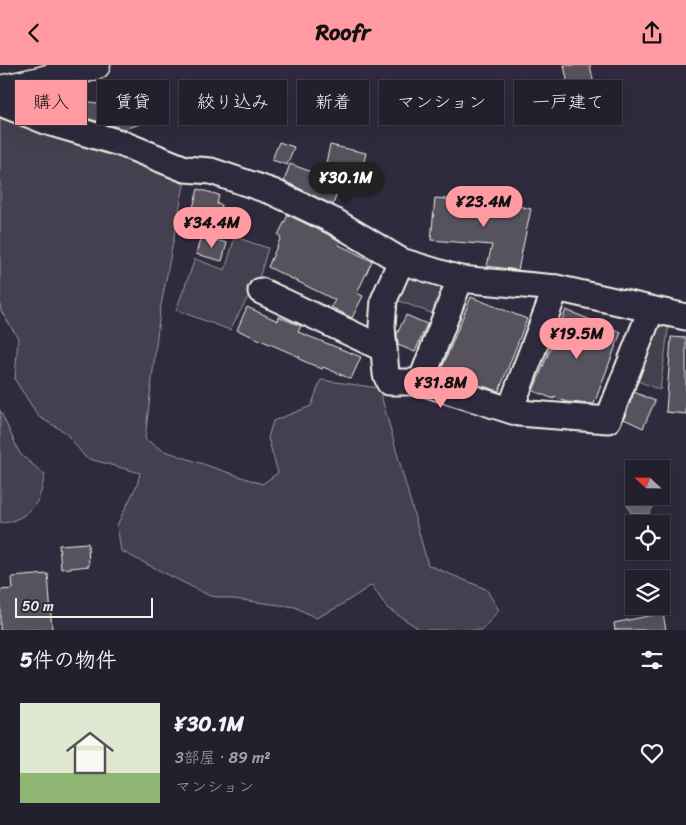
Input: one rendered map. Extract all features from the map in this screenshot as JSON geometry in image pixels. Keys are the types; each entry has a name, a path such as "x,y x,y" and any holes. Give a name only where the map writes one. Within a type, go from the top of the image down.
{"main road":[{"path":"0,90 41,81 96,65"}],"street":[{"path":"0,103 48,122 122,144 185,169 211,171 273,193 334,221 401,261 460,279 556,288 686,317"},
{"path":"401,261 384,301 382,326 386,375 389,382 421,382 519,413 608,419 652,310"},
{"path":"421,382 460,279"},
{"path":"510,410 556,288"},
{"path":"262,291 384,349"}],"shaded area":[{"path":"0,115 15,120 15,125 32,125 186,174 160,311 145,439 162,450 262,484 278,473 268,438 273,421 311,406 321,380 379,388 428,565 486,589 499,610 482,630 421,630 387,608 372,585 338,607 316,618 295,607 210,596 121,551 117,525 137,485 140,473 86,458 65,432 39,417 15,380 18,338 1,311"},
{"path":"235,237 268,248 260,275 230,330 176,310 195,259 225,270"},
{"path":"402,276 446,282 439,316 394,299"},
{"path":"669,323 660,390 638,381 635,374 658,324"},
{"path":"0,410 20,454 45,475 38,500 31,510 19,518 5,523 0,522"},
{"path":"627,505 653,505 649,514 631,513"}],"building":[{"path":"564,65 590,65 593,80 567,80"},
{"path":"87,102 97,103 97,121 87,118"},
{"path":"110,125 137,125 124,129"},
{"path":"279,142 294,147 287,165 272,160"},
{"path":"330,145 366,153 360,178 356,177 354,187 340,184 333,205 284,181 290,164 323,176"},
{"path":"198,189 219,195 217,204 222,205 217,222 191,215"},
{"path":"502,196 516,199 515,205 531,209 518,270 487,266 492,245 431,240 435,198 467,201 467,205 499,212"},
{"path":"288,215 340,241 339,245 372,261 357,293 363,296 352,318 331,307 335,300 268,267 281,237 278,235"},
{"path":"201,236 227,243 222,261 196,254"},
{"path":"471,297 527,319 499,391 440,373"},
{"path":"247,307 278,321 279,317 301,326 298,332 361,357 351,379 323,367 322,369 299,359 300,357 237,330"},
{"path":"566,310 621,332 594,404 567,402 533,391"},
{"path":"406,315 427,324 415,352 398,345 397,334"},
{"path":"671,337 686,338 686,414 666,412"},
{"path":"634,392 655,401 643,428 624,419"},
{"path":"88,543 89,566 61,569 59,545"},
{"path":"48,574 52,630 0,630 0,590 13,589 12,577"},
{"path":"653,615 663,615 666,630 615,630 614,623"}]}
